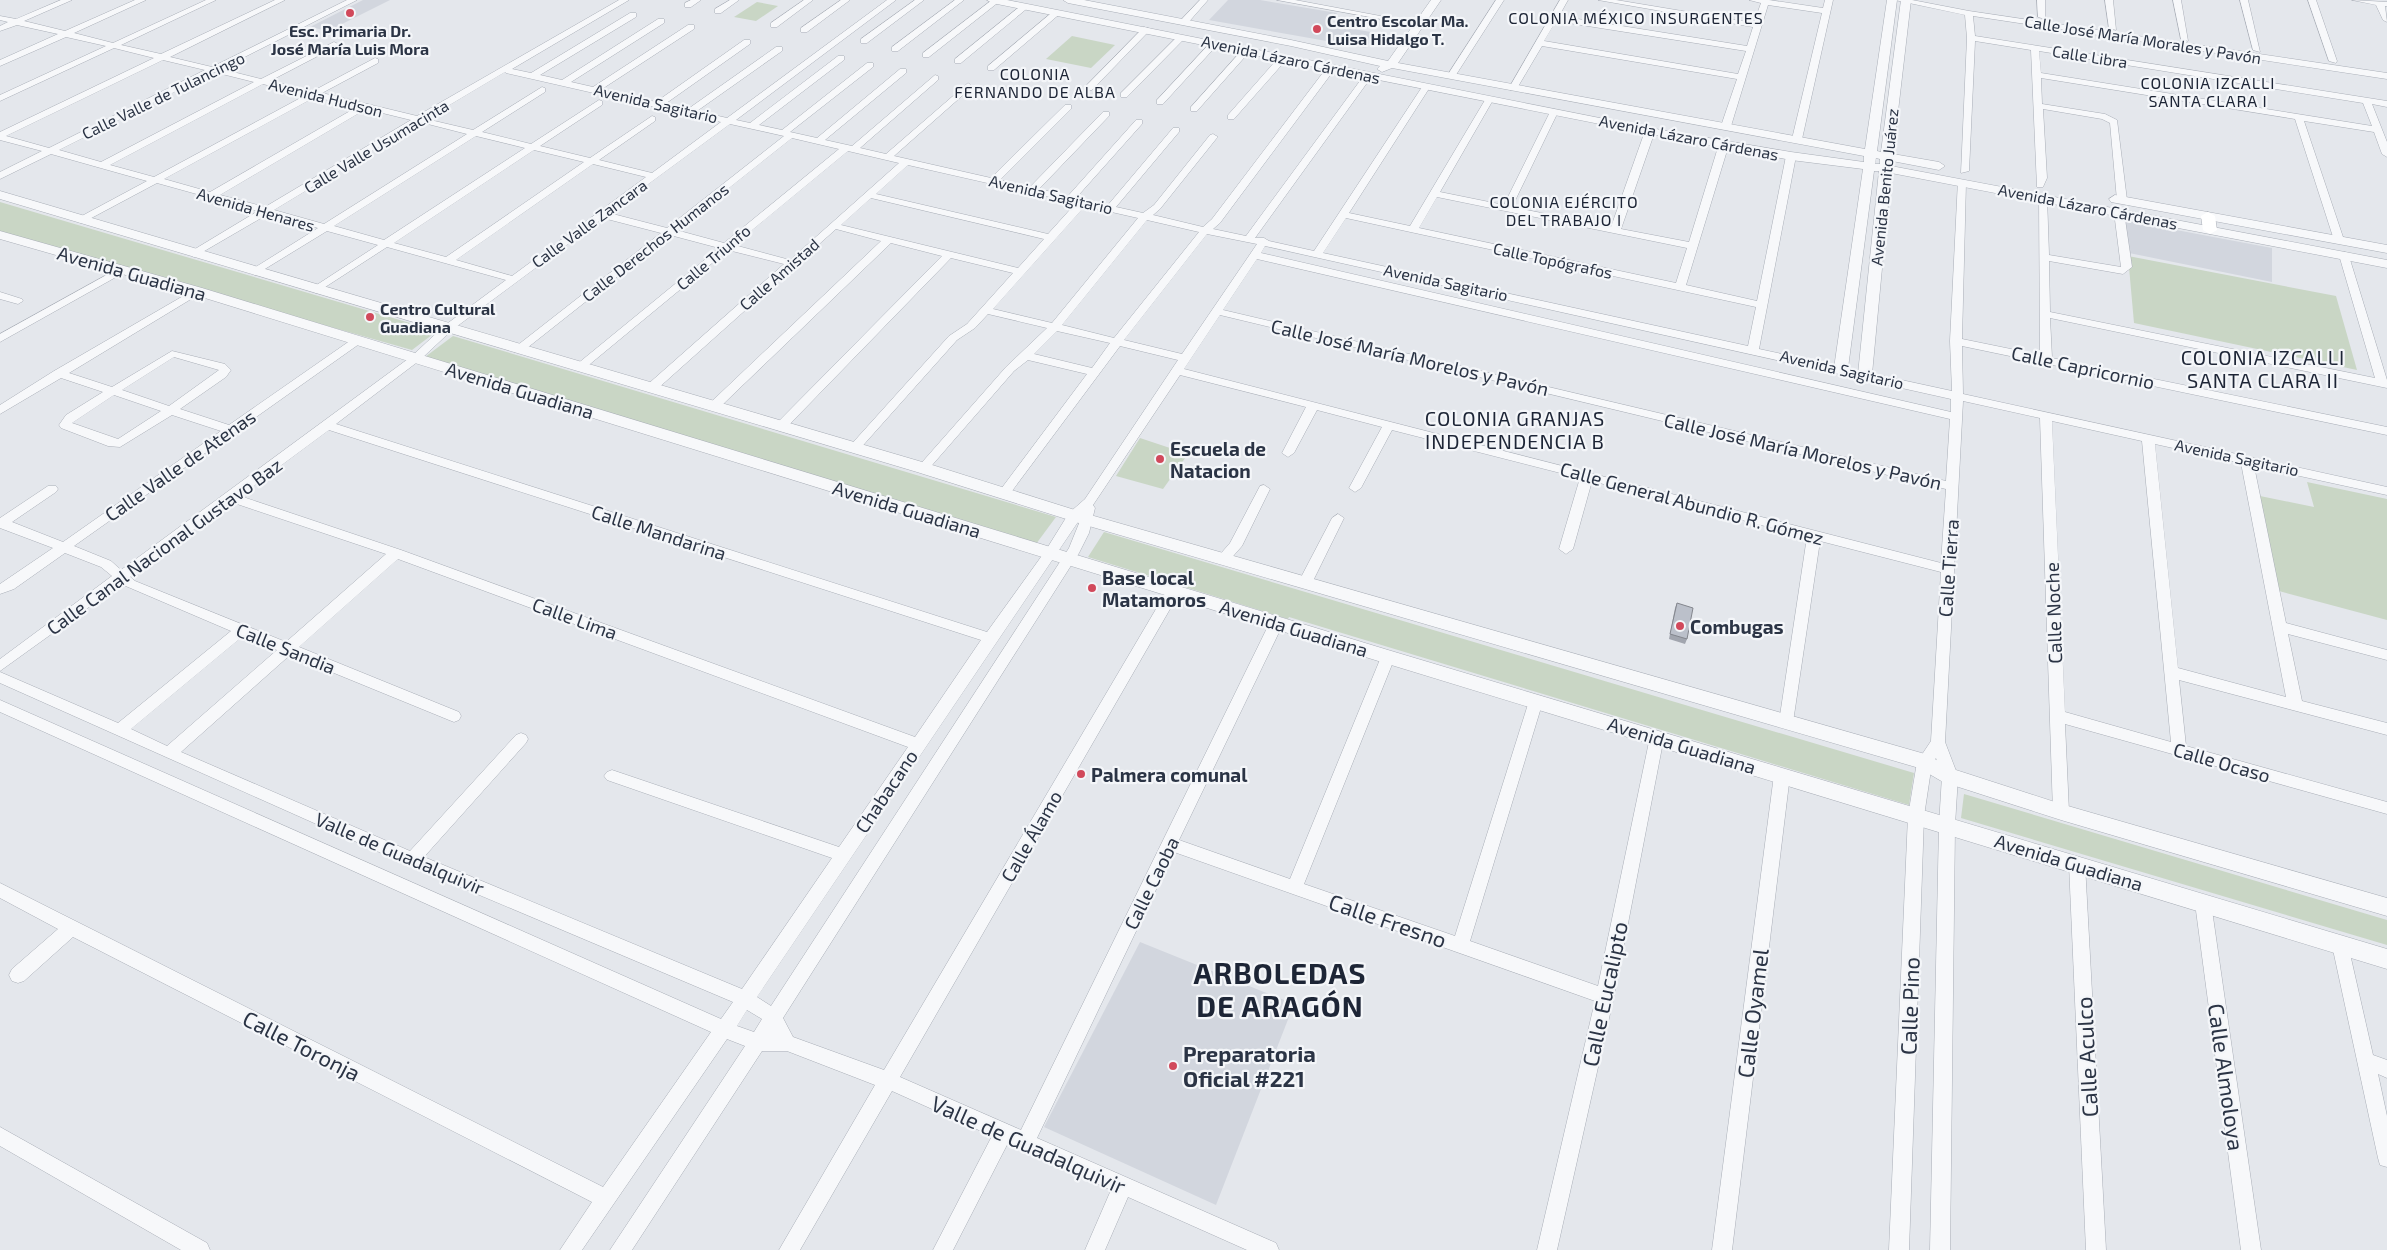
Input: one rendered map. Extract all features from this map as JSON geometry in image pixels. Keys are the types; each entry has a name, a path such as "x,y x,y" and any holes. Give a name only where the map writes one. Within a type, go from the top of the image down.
{"street":[{"path":"0,29 68,0"},
{"path":"0,63 142,0"},
{"path":"0,98 212,0"},
{"path":"0,136 281,0"},
{"name":"Calle Valle de Tulancingo","path":"0,176 352,0"},
{"name":"Calle Valle Usumacinta","path":"194,254 268,212 491,76 506,70 625,0"},
{"path":"688,5 697,0"},
{"path":"718,11 735,0"},
{"path":"774,24 809,0"},
{"path":"804,30 846,0"},
{"name":"Calle Valle Zancara","path":"416,358 448,328 513,279 892,0"},
{"path":"864,41 920,0"},
{"path":"895,48 960,0"},
{"path":"926,55 994,0"},
{"name":"Avenida Lázaro Cárdenas","path":"994,0 1147,29 1368,76 1650,131 1791,156 1870,159"},
{"name":"Avenida Lázaro Cárdenas","path":"1068,0 1391,65 1797,139 1870,159 2209,223 2387,264"},
{"path":"1184,22 1204,0"},
{"path":"1281,0 1419,24"},
{"path":"1250,238 1368,76 1391,65 1436,0"},
{"path":"1451,76 1500,0"},
{"path":"1513,88 1564,0"},
{"path":"1602,0 1759,26"},
{"path":"1753,0 1826,11"},
{"path":"1797,139 1829,0"},
{"name":"Avenida Benito Juárez","path":"1841,368 1892,0"},
{"name":"Calle José María Morales y Pavón","path":"1932,0 2387,70"},
{"path":"2042,0 2042,17"},
{"path":"2109,0 2113,28"},
{"path":"2177,0 2185,39"},
{"path":"2244,0 2257,50"},
{"path":"2312,0 2332,61"},
{"path":"2356,0 2382,3 2387,20"},
{"name":"Avenida Benito Juárez","path":"1865,374 1904,1"},
{"name":"Calle José María Morales y Pavón","path":"1904,1 1969,13 2387,76"},
{"path":"1726,126 1743,77 1765,2"},
{"path":"958,61 1026,6"},
{"path":"991,68 1058,12"},
{"name":"Calle Tierra","path":"1950,776 1938,742 1957,395 1956,341 1962,177 1971,38 1969,13"},
{"path":"534,76 633,15"},
{"name":"Avenida Hudson","path":"0,18 652,176"},
{"path":"1554,18 1751,50"},
{"path":"564,83 661,21"},
{"path":"595,90 691,28"},
{"path":"1089,88 1147,29"},
{"path":"1124,95 1182,37"},
{"name":"Calle Libra","path":"1971,38 2387,104"},
{"path":"660,103 747,42"},
{"path":"1540,43 1743,77"},
{"path":"100,166 334,44"},
{"path":"1160,102 1215,44"},
{"path":"2036,48 2042,178 2046,359"},
{"path":"691,110 779,49"},
{"path":"1194,109 1247,50"},
{"path":"752,126 841,58"},
{"path":"1231,117 1282,58"},
{"path":"82,220 375,61"},
{"name":"Calle Derechos Humanos","path":"518,350 788,134 870,65"},
{"path":"1005,492 1116,343 1205,230 1216,221 1331,68"},
{"name":"Avenida Sagitario","path":"506,70 691,110 752,126 1205,230 1264,241 1841,368 2387,491"},
{"path":"819,141 903,71"},
{"path":"2038,75 2378,130"},
{"name":"Calle Triunfo","path":"580,367 935,78"},
{"path":"888,157 968,86"},
{"path":"1318,253 1426,87"},
{"path":"255,272 542,90"},
{"path":"1413,230 1490,100"},
{"path":"2366,100 2387,154"},
{"path":"316,290 599,103"},
{"path":"211,196 366,106"},
{"path":"2039,106 2105,117 2114,122 2126,267 2123,271 2044,257"},
{"path":"994,181 1068,107"},
{"path":"1506,208 1554,112"},
{"path":"1033,190 1106,114"},
{"path":"2299,118 2339,240"},
{"path":"446,262 652,119"},
{"path":"1070,198 1139,122"},
{"path":"1110,208 1176,130"},
{"path":"1615,231 1650,131"},
{"name":"Avenida Henares","path":"0,136 49,152 513,279"},
{"path":"923,468 1010,369 1026,356 1053,328 1145,216 1157,207 1212,137"},
{"path":"1680,287 1724,144"},
{"path":"1753,349 1791,156"},
{"name":"Calle Amistad","path":"650,388 907,161"},
{"path":"1434,194 1692,246"},
{"name":"Avenida Guadiana","path":"0,195 518,350 1005,492 1080,518 1925,762 1950,776 2061,812 2387,907"},
{"path":"869,195 1051,238"},
{"path":"854,448 953,338 971,326 1084,201"},
{"path":"600,214 725,248 790,263"},
{"name":"Calle Topógrafos","path":"1344,215 1762,305"},
{"name":"Avenida Lázaro Cárdenas","path":"2209,223 2339,240 2387,249"},
{"path":"834,226 1020,272"},
{"name":"Avenida Guadiana","path":"0,235 197,291 1388,657 2387,959"},
{"path":"714,406 888,240"},
{"path":"1080,518 1176,370 1264,241"},
{"path":"781,426 948,254"},
{"name":"Avenida Sagitario","path":"1254,255 1956,417"},
{"path":"2046,314 2385,383 2344,255"},
{"path":"0,339 121,270"},
{"path":"0,410 197,291"},
{"path":"0,295 18,301"},
{"path":"985,310 1053,328 1184,358"},
{"name":"Calle José María Morelos y Pavón","path":"1216,311 1953,487"},
{"name":"Calle Valle de Atenas","path":"1,589 358,340"},
{"name":"Calle Capricornio","path":"1956,341 2387,431"},
{"path":"172,354 179,354 221,366 225,370 222,375 120,443 112,443 67,427 65,423 112,391 172,354"},
{"path":"1026,356 1095,372"},
{"name":"Calle Canal Nacional Gustavo Baz","path":"0,666 327,426 416,358"},
{"name":"Calle General Abundio R. Gómez","path":"1176,370 1947,569"},
{"path":"58,374 230,430"},
{"path":"1288,453 1313,406"},
{"name":"Calle Noche","path":"2046,415 2061,812"},
{"name":"Calle Mandarina","path":"327,426 990,638"},
{"path":"1355,488 1388,426"},
{"path":"2148,438 2179,750"},
{"path":"2247,460 2294,704"},
{"path":"1566,549 1588,476"},
{"path":"1,523 52,489"},
{"path":"1223,558 1234,546 1264,489"},
{"name":"Calle Lima","path":"230,497 396,553 918,744"},
{"name":"Chabacano","path":"570,1250 745,999 990,638 1051,554 1080,518"},
{"name":"Chabacano","path":"620,1250 774,1017 1059,571 1070,559 1080,518"},
{"path":"1305,583 1338,518"},
{"name":"Calle Sandia","path":"1,523 106,564 130,584 454,716"},
{"path":"1786,722 1814,535"},
{"path":"168,753 396,553"},
{"name":"Calle Álamo","path":"789,1250 1174,590"},
{"name":"Calle Caoba","path":"1025,1143 1277,622"},
{"path":"2280,627 2387,655"},
{"path":"120,730 242,629"},
{"path":"1295,887 1388,657"},
{"path":"2171,672 2387,728"},
{"name":"Valle de Guadalquivir","path":"0,677 168,753 412,859 745,999 774,1017"},
{"path":"1461,945 1536,701"},
{"name":"Valle de Guadalquivir","path":"0,706 723,1030 757,1042 787,1043 889,1081 1025,1143 1270,1250"},
{"name":"Calle Ocaso","path":"2056,716 2387,808"},
{"name":"Calle Eucalipto","path":"1548,1250 1605,996 1657,737"},
{"path":"412,859 521,739"},
{"path":"1925,762 1938,742"},
{"name":"Calle Pino","path":"1900,1250 1916,816 1925,762"},
{"name":"Calle Oyamel","path":"1722,1250 1782,775"},
{"path":"612,776 842,855"},
{"name":"Calle Pino","path":"1940,1250 1947,826 1950,776"},
{"name":"Calle Fresno","path":"1170,844 1605,996"},
{"name":"Calle Aculco","path":"2077,864 2096,1250"},
{"name":"Calle Toronja","path":"3,895 605,1198"},
{"name":"Calle Almoloya","path":"2203,903 2251,1250"},
{"path":"18,975 71,928"},
{"path":"2340,945 2387,1158"},
{"path":"774,1017 787,1043"},
{"path":"2365,1061 2387,1069"},
{"path":"943,1250 1003,1133"},
{"path":"0,1136 200,1250"},
{"path":"1095,1250 1123,1185"}],"shaded area":[{"name":"Esc. Primaria Dr. José María Luis Mora","path":"363,0 390,0 328,31 310,27"},
{"path":"1228,0 1260,0 1337,13 1329,25 1377,33 1366,48 1209,20"},
{"path":"2123,220 2272,248 2272,282 2129,253"},
{"name":"Preparatoria Oficial #221","path":"1140,942 1294,1004 1216,1205 1044,1127"}],"green space":[{"path":"757,2 778,6 756,21 734,17"},
{"path":"1072,36 1115,45 1091,68 1046,59"},
{"path":"0,202 437,331 412,350 0,233"},
{"path":"2128,256 2336,296 2357,370 2134,323"},
{"path":"453,336 1056,517 1036,544 425,357"},
{"path":"1140,438 1188,454 1163,489 1116,476"},
{"path":"2307,482 2387,499 2387,620 2279,591 2260,496 2314,507"},
{"path":"1104,532 1914,773 1909,805 1289,617 1288,619 1088,557"},
{"path":"1964,794 2387,920 2387,945 1961,818"}],"building":[{"name":"Combugas","path":"1677,603 1693,608 1687,639 1670,634"}],"place":[{"name":"Esc. Primaria Dr. José María Luis Mora","path":"350,13"},
{"name":"Centro Escolar Ma. Luisa Hidalgo T.","path":"1317,29"},
{"name":"Centro Cultural Guadiana","path":"370,317"},
{"name":"Escuela de Natacion","path":"1160,459"},
{"name":"Base local Matamoros","path":"1092,588"},
{"name":"Combugas","path":"1680,626"},
{"name":"Palmera comunal","path":"1081,774"},
{"name":"Preparatoria Oficial #221","path":"1173,1066"}],"district":[{"name":"COLONIA MÉXICO INSURGENTES","path":"1636,17"},
{"name":"COLONIA FERNANDO DE ALBA","path":"1035,82"},
{"name":"COLONIA IZCALLI SANTA CLARA I","path":"2208,91"},
{"name":"COLONIA EJÉRCITO DEL TRABAJO I","path":"1564,210"},
{"name":"COLONIA IZCALLI SANTA CLARA II","path":"2263,368"},
{"name":"COLONIA GRANJAS INDEPENDENCIA B","path":"1515,430"},
{"name":"ARBOLEDAS DE ARAGÓN","path":"1280,989"}]}
